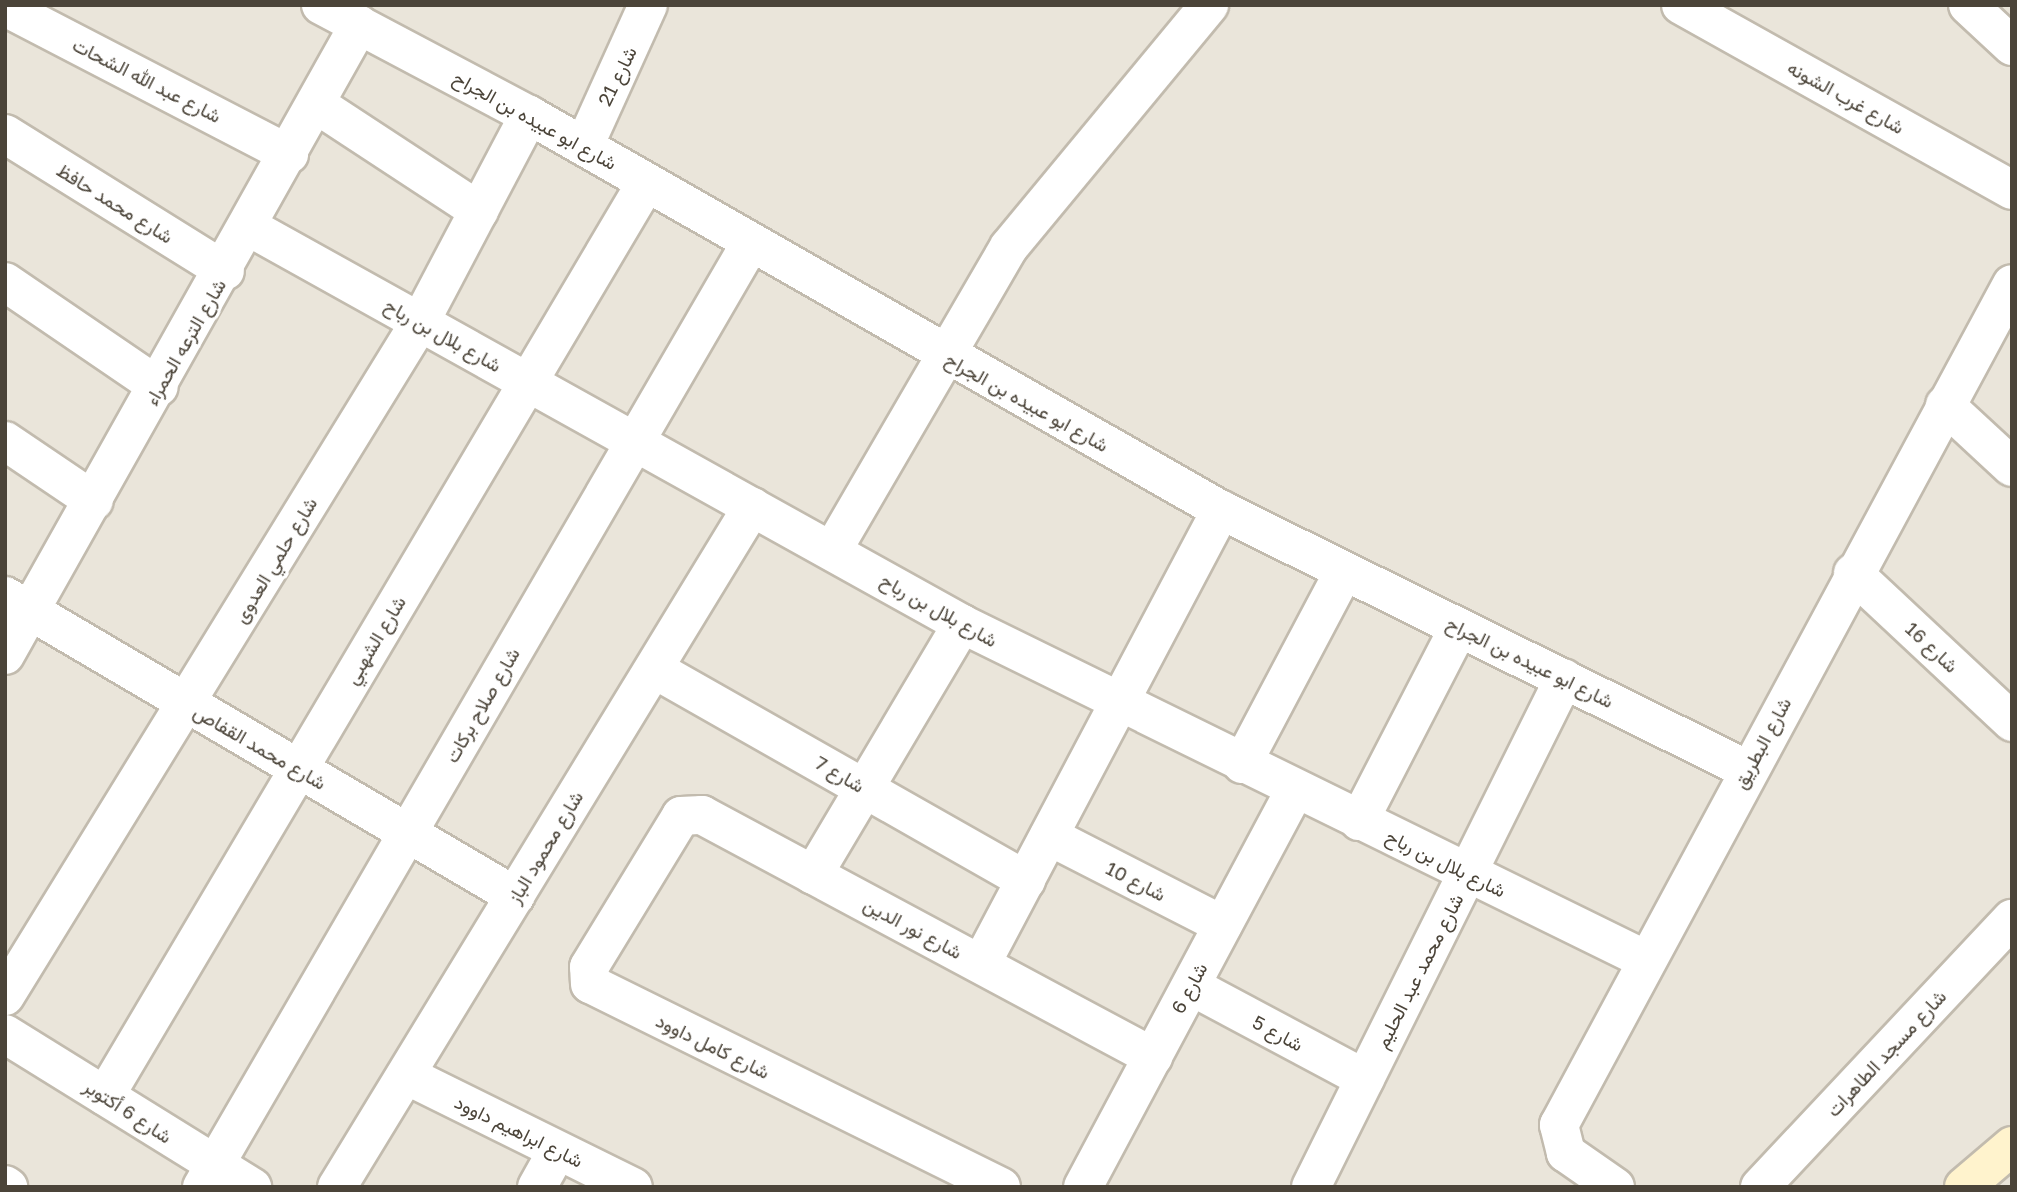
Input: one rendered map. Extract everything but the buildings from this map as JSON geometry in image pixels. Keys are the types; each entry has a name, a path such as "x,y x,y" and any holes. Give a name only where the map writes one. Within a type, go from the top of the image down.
{"street":[{"name":"شارع ابو عبيده بن الجراح","path":"321,5 529,115 750,244 1221,510 1748,770"},
{"name":"شارع 21","path":"584,146 648,5"},
{"path":"832,551 943,354 1009,247 1209,5"},
{"name":"شارع غرب الشونه","path":"1681,5 2012,190"},
{"path":"1968,5 2012,46"},
{"name":"شارع عبد الله الشحات","path":"5,7 289,154"},
{"name":"شارع الترعه الحمراء","path":"5,655 18,605 94,501 225,271 359,25"},
{"path":"316,104 479,211"},
{"name":"شارع حلمي العدوى","path":"5,996 187,705 420,322 529,115"},
{"name":"شارع محمد حافظ","path":"5,134 225,271"},
{"name":"شارع الشهبي","path":"105,1096 646,183"},
{"name":"شارع بلال بن رباح","path":"249,227 962,624 1119,704 1646,960"},
{"name":"شارع صلاح بركات","path":"208,1176 750,244"},
{"path":"5,282 159,387"},
{"name":"شارع البطريق","path":"1615,1187 1566,1153 1559,1125 1853,573 2012,284"},
{"path":"1945,405 2012,467"},
{"path":"5,441 94,501"},
{"name":"شارع محمود الباز","path":"337,1187 752,507"},
{"path":"981,964 1221,510"},
{"path":"1242,764 1344,571"},
{"name":"شارع 16","path":"1853,573 2012,722"},
{"name":"شارع محمد القفاص","path":"18,605 300,768 515,897"},
{"path":"813,875 861,786 962,624"},
{"path":"1359,821 1459,627"},
{"name":"شارع 7","path":"654,669 1026,880"},
{"name":"شارع محمد عبد الحليم","path":"1311,1187 1564,679"},
{"name":"شارع 6","path":"1083,1187 1295,790"},
{"name":"شارع نور الدين","path":"674,825 686,814 697,813 1153,1057"},
{"name":"شارع كامل داوود","path":"674,825 589,967 590,984 1001,1187"},
{"name":"شارع 10","path":"1049,836 1223,925"},
{"name":"شارع مسجد الطاهرات","path":"1760,1187 2012,919"},
{"name":"شارع 5","path":"1191,986 1365,1079"},
{"name":"شارع 6 أكتوبر","path":"5,1034 105,1096 208,1176 252,1187"},
{"name":"شارع ابراهيم داوود","path":"406,1075 633,1187"},
{"path":"1964,1187 2012,1146"},
{"path":"537,1187 557,1151"}],"shaded area":[{"path":"5,5 2012,5 2012,1187 5,1187"}]}
